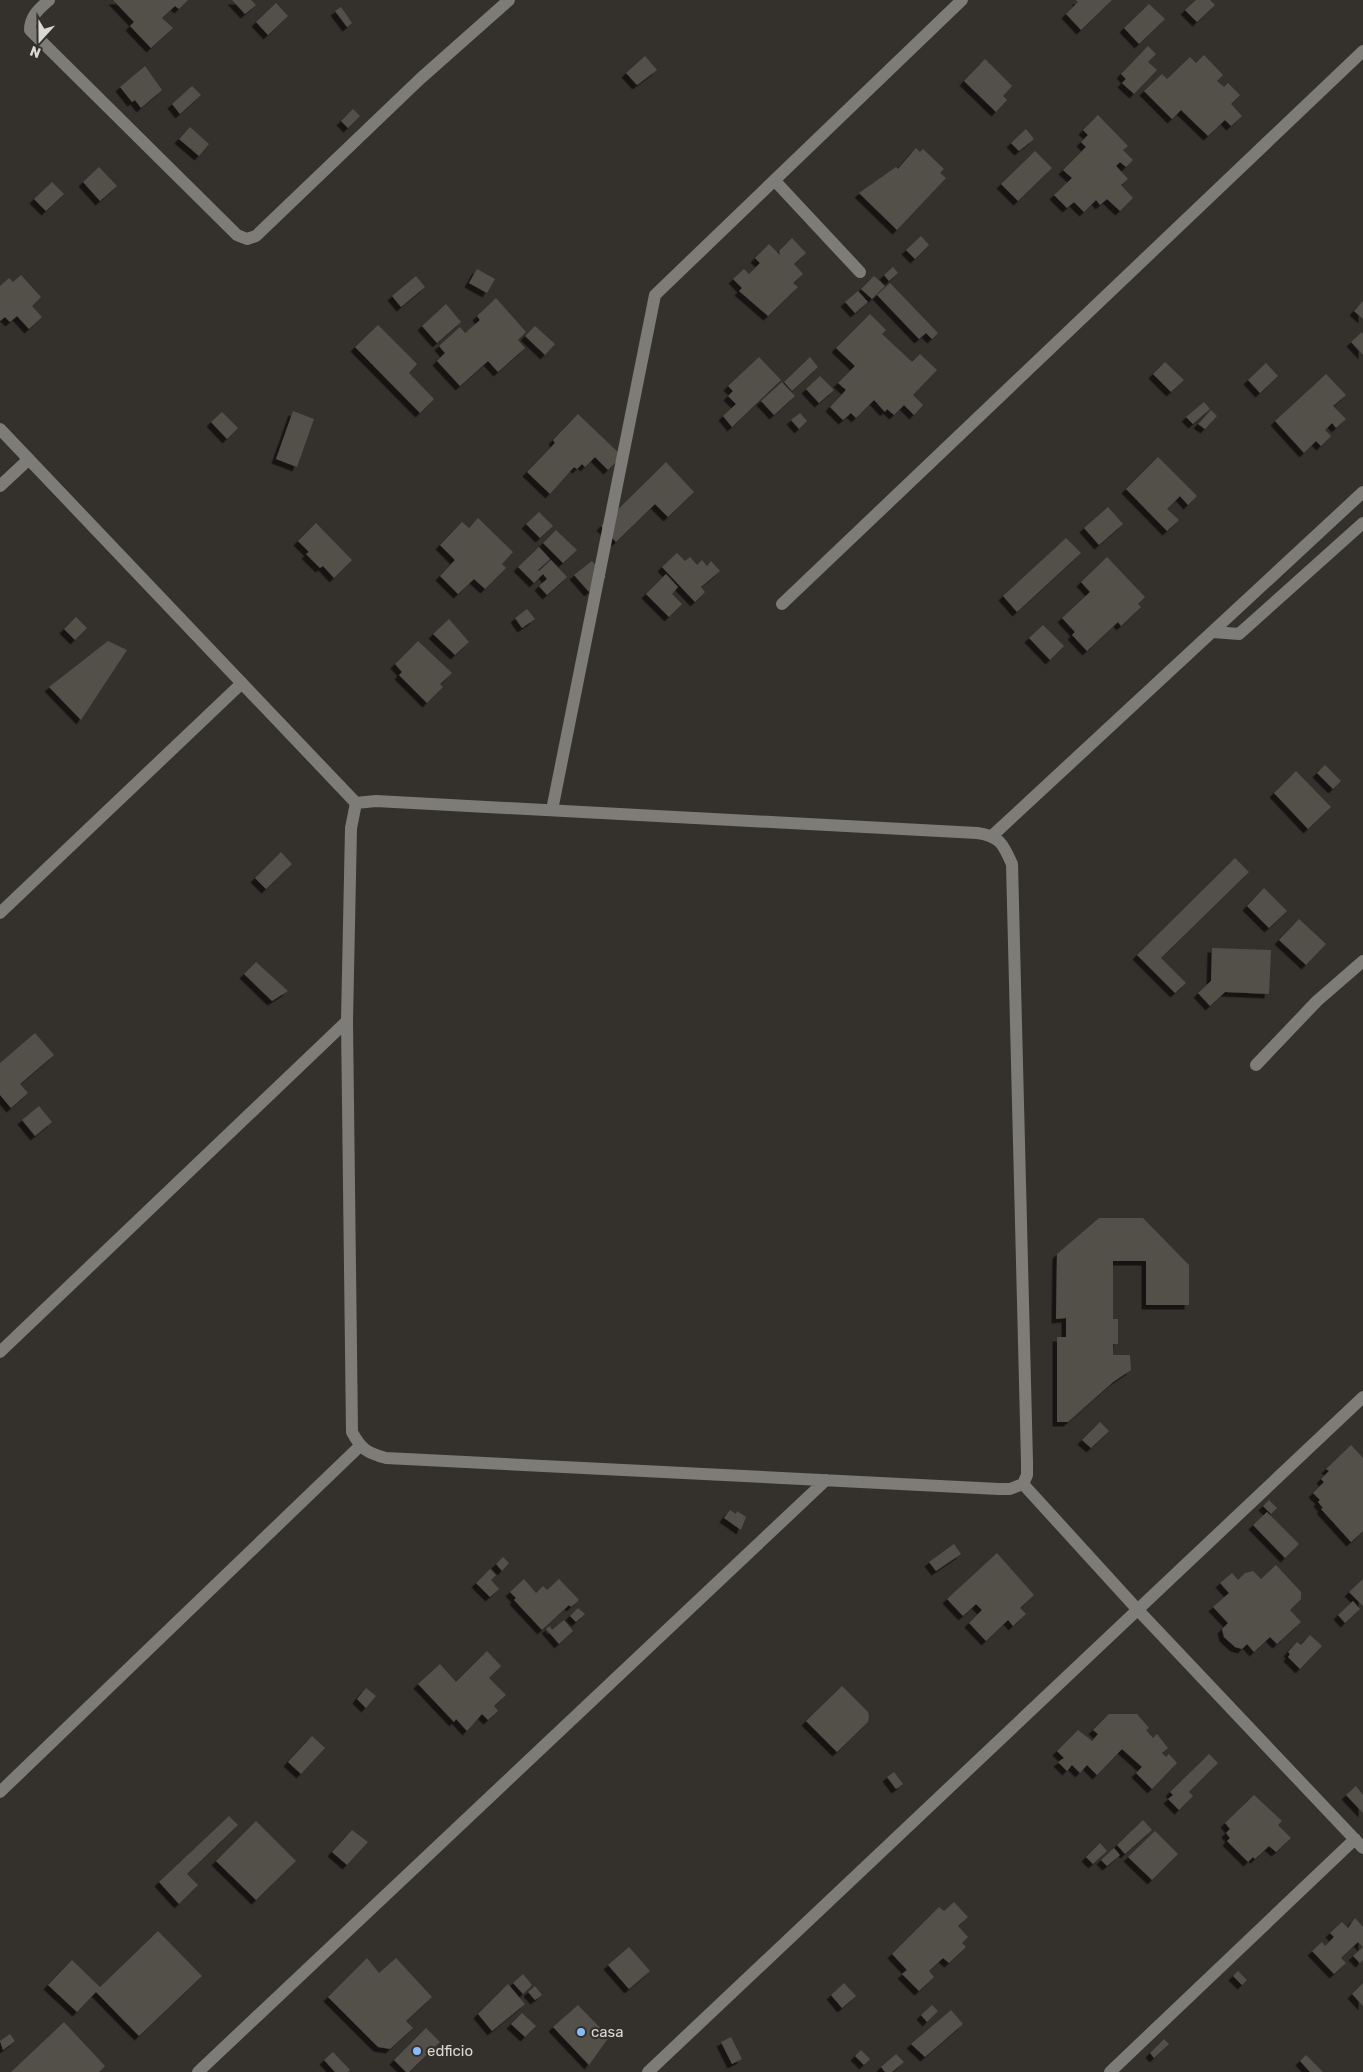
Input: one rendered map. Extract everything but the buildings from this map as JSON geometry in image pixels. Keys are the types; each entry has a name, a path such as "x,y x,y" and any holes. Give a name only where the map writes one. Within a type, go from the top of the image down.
{"street":[{"path":"49,0 35,13 30,22 30,30 236,235 247,239 256,236 420,79 510,0"},
{"path":"552,810 655,295 962,0"},
{"path":"782,604 1363,51"},
{"path":"775,181 860,272"},
{"path":"0,429 356,803"},
{"path":"0,486 29,459"},
{"path":"993,835 1363,492"},
{"path":"1213,632 1239,634 1363,523"},
{"path":"0,913 242,683"},
{"path":"376,800 993,835 1004,847 1012,864 1027,1462 1027,1475 1023,1484 1010,1489 999,1489 386,1458 375,1455 360,1446 352,1432 347,1021 351,828 356,803 376,800"},
{"path":"1256,1065 1317,1001 1363,961"},
{"path":"0,1352 347,1021"},
{"path":"648,2072 1363,1397"},
{"path":"0,1792 360,1446"},
{"path":"198,2072 826,1480"},
{"path":"1023,1484 1137,1609 1359,1843 1110,2072"}],"place":[{"name":"casa","path":"581,2032"},
{"name":"edficio","path":"417,2051"}]}
